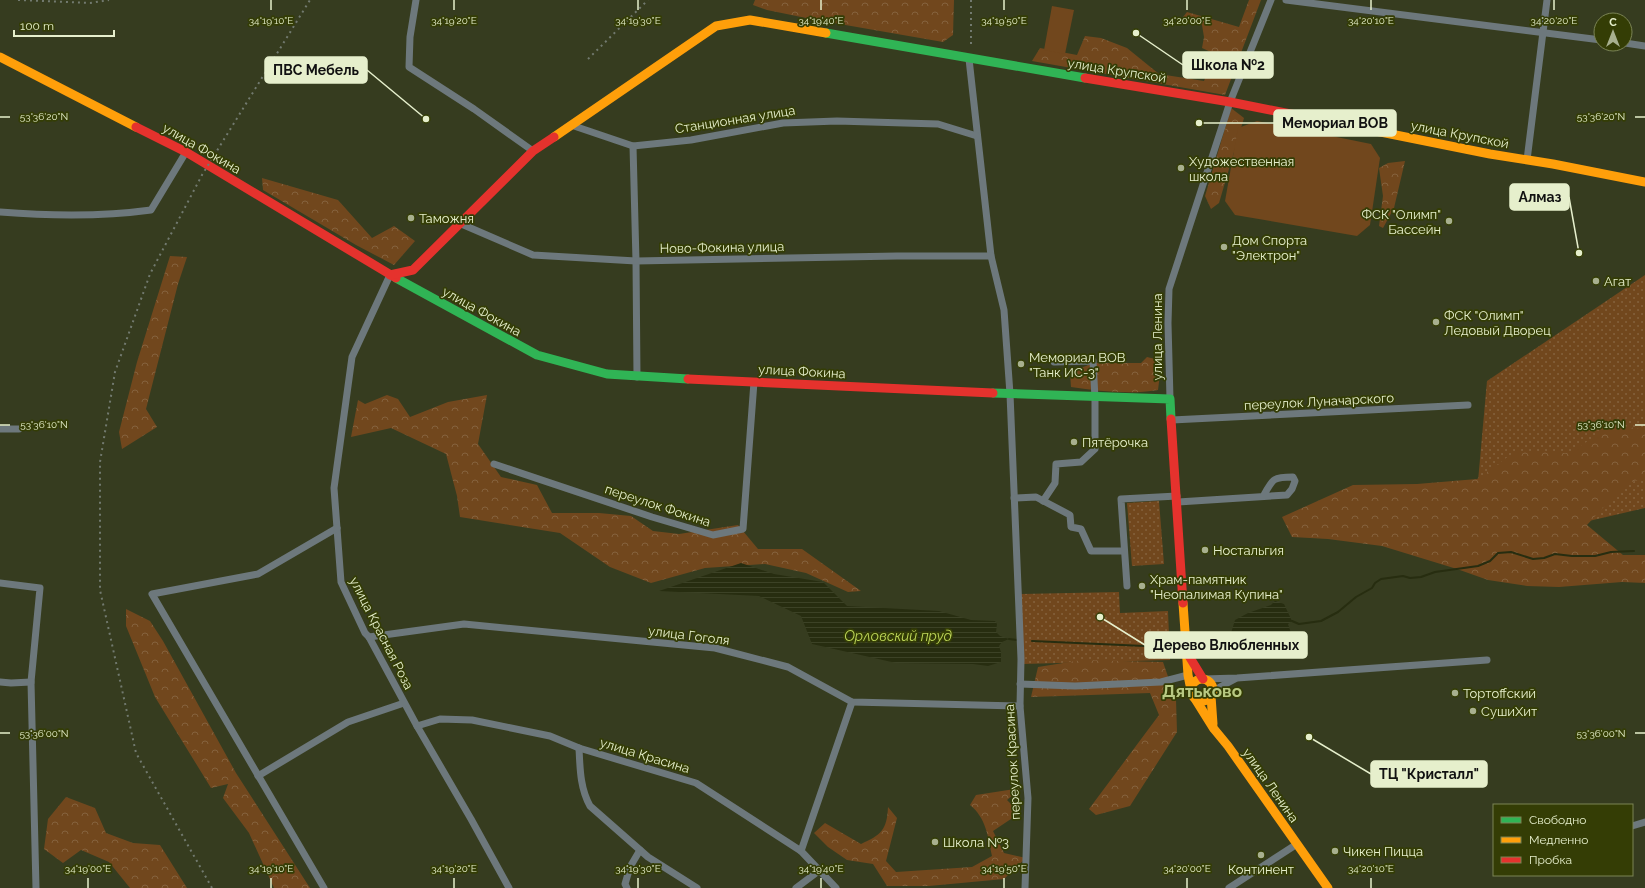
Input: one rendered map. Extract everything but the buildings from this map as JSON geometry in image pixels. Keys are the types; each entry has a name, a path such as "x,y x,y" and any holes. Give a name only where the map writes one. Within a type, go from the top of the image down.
{"main road":[{"name":"улица Крупской","path":"571,125 716,26 750,20 1230,102 1490,154 1645,182"},
{"name":"улица Фокина","path":"0,57 186,152 390,275 538,355 607,374 637,377 1095,398 1170,399"},
{"path":"390,275 413,270 533,151 571,125"},
{"name":"улица Ленина","path":"1170,399 1188,675 1193,693 1214,730 1228,746 1328,888"},
{"path":"1187,653 1202,679 1211,683 1211,715 1214,730"},
{"path":"1202,679 1199,679 1193,684 1193,693 1202,700 1212,694"}],"street":[{"path":"416,0 410,37 409,67 474,109 533,151"},
{"name":"улица Ленина","path":"1170,399 1168,323 1169,289 1230,102 1271,0"},
{"path":"1286,0 1593,39"},
{"path":"1527,160 1547,0"},
{"path":"1633,45 1645,46"},
{"path":"969,58 991,256 1004,310 1010,394 1014,498 1036,497 1070,515 1071,527 1081,529 1091,551 1124,551"},
{"name":"Станционная улица","path":"571,125 633,146 692,140 783,123 837,121 938,124 977,136"},
{"path":"633,146 637,377"},
{"path":"0,212 89,216 151,210 186,152"},
{"name":"Ново-Фокина улица","path":"460,223 533,255 636,260 881,256 991,256"},
{"name":"улица Красная Роза","path":"390,275 352,357 334,488 341,582 366,633 416,726 471,819 509,888"},
{"path":"1043,501 1055,483 1056,464 1081,462 1095,449 1093,361 1054,362"},
{"name":"переулок Фокина","path":"494,464 713,535 743,529 754,382"},
{"name":"переулок Луначарского","path":"1172,420 1468,405"},
{"path":"0,429 19,429"},
{"path":"1126,586 1121,499 1235,499 1264,495"},
{"name":"переулок Красина","path":"1014,498 1021,659 1020,706 1028,798 1024,888"},
{"path":"324,888 152,594 258,574 337,528"},
{"path":"0,583 40,588 31,682 36,888"},
{"name":"улица Гоголя","path":"369,637 464,624 715,648 788,667 852,702 1020,706"},
{"path":"1202,679 1237,678 1488,660"},
{"path":"1020,684 1075,686 1161,682 1188,675"},
{"path":"1212,694 1220,687 1237,678"},
{"path":"0,682 31,682"},
{"path":"801,851 852,702"},
{"path":"258,776 348,722 404,703"},
{"name":"улица Красина","path":"416,726 440,719 472,720 550,736 579,748 696,784 801,851 836,888"},
{"path":"579,748 580,773 584,796 590,806 640,850 697,888"},
{"path":"1633,826 1645,822"},
{"path":"1229,888 1297,844"},
{"path":"627,888 625,884 630,867 640,850"},
{"path":"796,888 820,870"}],"green space":[{"path":"755,0 954,0 953,35 943,42 811,19 767,10 753,5"},
{"path":"1249,0 1261,0 1225,95 1032,61 1040,48 1077,55 1085,36 1101,38 1127,48 1159,74 1204,81 1215,54 1202,48 1204,37 1202,25 1183,17 1187,12 1239,27"},
{"path":"1052,6 1074,10 1065,54 1044,50"},
{"path":"1231,108 1244,118 1219,203 1211,209 1205,196"},
{"path":"1257,121 1371,144 1380,158 1370,225 1357,236 1235,215 1225,201 1238,128"},
{"path":"1405,161 1394,208 1383,228 1379,226 1383,196 1379,168 1388,163"},
{"path":"262,178 338,200 372,238 394,226 415,241 394,265 356,245 263,190"},
{"path":"170,256 187,257 178,284 146,409 157,427 122,449 119,432 137,362"},
{"path":"1645,275 1645,508 1472,548 1487,381"},
{"path":"1147,357 1155,359 1160,374 1158,390 1125,392 1071,387 1070,372 1094,363 1141,363"},
{"path":"387,395 398,399 410,417 448,402 487,395 478,444 501,477 537,485 552,513 599,513 631,516 653,531 679,534 738,525 758,549 802,549 861,591 848,592 806,573 765,564 705,568 651,583 610,567 560,533 460,517 457,496 446,454 391,428 351,437 358,400 365,404"},
{"path":"1613,424 1645,430 1645,478 1628,483 1587,525 1623,555 1645,555 1645,583 1622,582 1559,587 1527,586 1488,580 1382,546 1328,539 1292,537 1282,517 1353,485 1417,484 1477,479 1516,451 1570,453"},
{"path":"1159,501 1164,564 1132,566 1127,503"},
{"path":"1119,592 1120,613 1168,611 1170,660 1023,664 1021,594"},
{"path":"126,609 150,621 163,641 236,773 310,888 274,888 249,833 223,798 228,784 211,788 155,697 126,626"},
{"path":"1082,660 1163,662 1176,700 1177,732 1130,806 1096,815 1089,809 1159,715 1150,693 1031,697 1038,667"},
{"path":"1021,788 1007,800 1020,813 993,831 1004,853 1026,858 1004,879 929,886 887,886 873,864 847,860 828,847 814,833 825,823 861,844 874,838 882,831 886,821 888,807 897,818 886,861 896,872 972,867 992,856 986,828 980,816 970,805 976,795"},
{"path":"66,797 95,808 106,833 133,843 160,845 187,888 130,888 109,862 81,850 63,863 44,849 48,819"}],"water":[{"name":"Орловский пруд","path":"741,563 774,574 823,582 847,606 939,611 971,620 995,621 997,624 996,632 1000,636 1009,639 1002,642 999,646 1001,652 1001,662 988,666 973,664 896,663 812,644 801,616 759,596 659,591"},
{"path":"1275,601 1284,604 1292,621 1288,624 1292,636 1286,645 1254,648 1245,646 1239,642 1231,633 1235,620 1248,613 1271,605"}],"waterway":[{"path":"1292,621 1299,624 1321,621 1338,612 1356,597 1372,588 1375,583 1381,579 1403,576 1410,578 1421,577 1435,572 1478,566 1490,561 1498,553 1511,552 1533,559 1544,558 1555,554 1595,556 1611,552 1634,551"},
{"path":"1214,639 1219,637 1237,640"},
{"path":"1009,639 1017,640"},
{"path":"1032,641 1167,647"}],"railway":[{"path":"18,0 90,3 109,0"},
{"path":"212,888 136,753 100,590 100,462 115,372 150,274 202,175 310,0"},
{"path":"588,59 648,0"},
{"path":"971,0 971,46"}],"traffic: fast":[{"path":"826,33 1085,78"},
{"path":"396,278 537,355 607,374 688,379"},
{"path":"993,393 1170,399 1171,419"}],"traffic: slow":[{"path":"554,137 716,26 750,20 826,33"},
{"path":"0,57 136,127"},
{"path":"1326,121 1490,154 1553,164 1645,182"},
{"path":"1183,603 1188,675 1191,690"},
{"path":"1202,679 1210,682 1213,690 1210,698 1202,701 1194,698 1191,690 1194,682 1202,679"},
{"path":"1211,696 1213,724"},
{"path":"1194,697 1214,729 1228,746 1328,888"}],"traffic: jam":[{"path":"1085,78 1230,102 1326,121"},
{"path":"136,127 186,152 396,278"},
{"path":"390,275 413,270 533,151 554,137"},
{"path":"688,379 993,393"},
{"path":"1171,419 1183,603"},
{"path":"1189,656 1203,679"}],"place":[{"name":"Школа №2","path":"1136,33"},
{"name":"ПВС Мебель","path":"426,119"},
{"name":"Мемориал ВОВ","path":"1199,123"},
{"name":"Художественная школа","path":"1181,168"},
{"name":"Таможня","path":"411,218"},
{"name":"ФСК \"Олимп\" Бассейн","path":"1449,221"},
{"name":"Дом Спорта \"Электрон\"","path":"1224,247"},
{"name":"Алмаз","path":"1579,253"},
{"name":"Агат","path":"1596,281"},
{"name":"ФСК \"Олимп\" Ледовый Дворец","path":"1436,322"},
{"name":"Мемориал ВОВ \"Танк ИС-3\"","path":"1021,364"},
{"name":"Пятёрочка","path":"1074,442"},
{"name":"Ностальгия","path":"1205,550"},
{"name":"Храм-памятник \"Неопалимая Купина\"","path":"1142,586"},
{"name":"Дерево Влюбленных","path":"1100,617"},
{"name":"Тортоffский","path":"1455,693"},
{"name":"СушиХит","path":"1473,711"},
{"name":"ТЦ \"Кристалл\"","path":"1309,737"},
{"name":"Школа №3","path":"935,842"},
{"name":"Чикен Пицца","path":"1335,851"},
{"name":"Континент","path":"1261,855"}],"district":[{"name":"Дятьково","path":"1202,691"}]}
